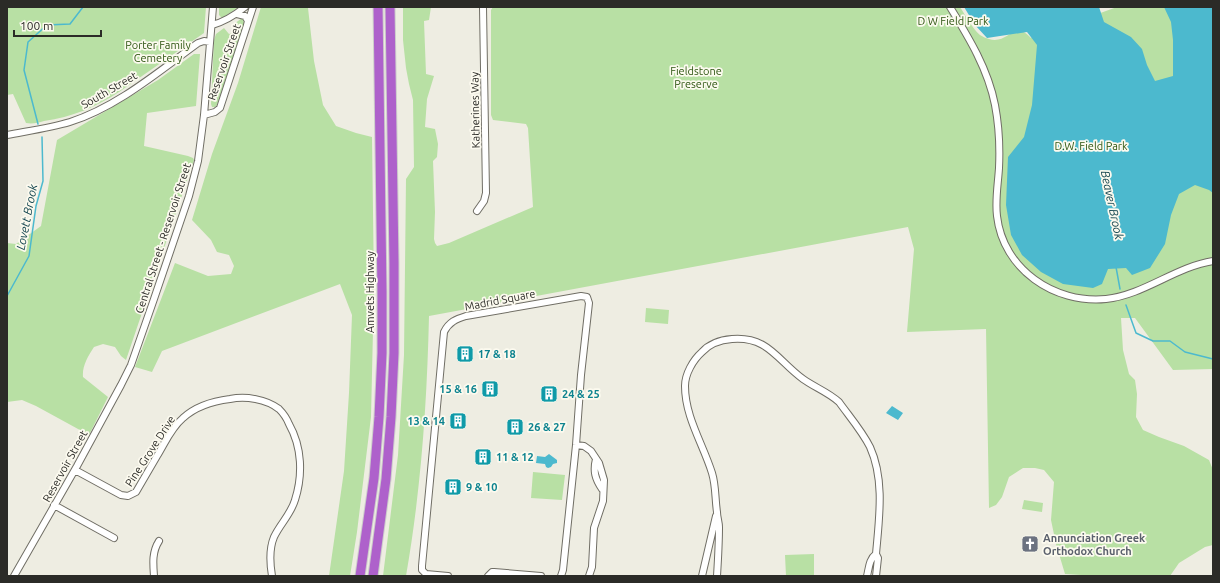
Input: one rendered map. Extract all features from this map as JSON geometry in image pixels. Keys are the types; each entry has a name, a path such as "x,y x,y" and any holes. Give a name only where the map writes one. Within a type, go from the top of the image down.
{"highway":[{"name":"Amvets Highway","path":"360,576 374,478 382,361 378,7"},
{"path":"373,576 386,479 394,354 390,7"}],"street":[{"name":"Central Street - Reservoir Street","path":"131,365 189,196 199,156 213,7"},
{"name":"Reservoir Street","path":"204,115 215,112 220,108 253,7"},
{"name":"Katherines Way","path":"477,211 484,201 486,193 483,7"},
{"path":"950,7 970,39 979,57 992,92 999,145 996,202 999,228 1012,256 1030,276 1046,288 1060,294 1082,298 1106,299 1136,292 1186,268 1213,261"},
{"path":"212,25 220,23 245,8"},
{"path":"237,14 245,16 248,21 248,25"},
{"name":"South Street","path":"7,135 70,122 88,115 123,96 198,44 210,42"},
{"name":"Madrid Square","path":"448,576 426,574 422,570 443,336 446,328 450,323 466,316 581,296 587,297 588,303 576,445 563,570 561,576"},
{"path":"717,576 719,526 716,513 715,490 712,472 692,422 685,386 691,365 696,357 711,344 721,340 734,338 754,341 764,345 773,351 804,380 834,397 846,411 868,444 876,470 880,499 876,576"},
{"name":"Reservoir Street","path":"14,576 75,470 131,365"},
{"name":"Pine Grove Drive","path":"75,470 121,495 131,496 136,492 175,427 191,412 212,403 234,398 250,398 263,401 279,410 286,418 295,434 299,450 300,474 295,501 274,537 271,552 272,576"},
{"path":"576,445 588,448 594,455 601,469 604,480 602,489 603,501 594,528 592,567 594,576"},
{"path":"54,505 114,538"},
{"path":"702,576 716,513"},
{"path":"154,576 153,558 159,541"},
{"path":"867,576 870,561 876,554"},
{"path":"589,576 592,567"},
{"path":"488,576 492,572 541,576"}],"green space":[{"name":"Porter Family Cemetery","path":"7,7 206,7 204,33 119,92 93,107 74,114 37,123 26,123 13,94 7,95"},
{"path":"219,7 239,7 222,18 219,15"},
{"path":"261,7 308,8 314,61 323,105 336,126 372,137 374,286 371,417 350,576 329,576 344,471 352,315 340,284 162,351 152,372 135,367 175,263 208,276 231,274 234,266 229,255 217,252 211,240 192,220 212,154 238,83"},
{"path":"403,7 431,7 429,20 424,21 426,74 434,76 427,99 425,127 435,129 438,144 437,157 433,161 435,212 434,239 437,246 449,243 533,207 528,128 526,124 493,120 491,115 491,10 493,7 960,7 980,35 996,40 1020,31 1031,38 1117,7 1213,7 1213,369 1173,370 1135,318 1121,318 1123,350 1129,374 1135,380 1137,394 1136,417 1143,430 1184,446 1209,460 1213,470 1213,545 1205,547 1179,563 1170,576 1097,576 1065,574 1051,520 1054,482 1044,470 1023,468 1009,477 1002,497 996,505 989,508 986,329 907,332 914,249 908,227 429,316 427,381 422,446 416,511 406,576 383,576 398,455 404,355 406,179 414,167 413,100 406,68 403,40"},
{"path":"242,18 244,25 217,105 212,107 214,40 216,34 224,28 229,34 233,33 236,29 234,24"},
{"path":"194,54 200,54 196,106 147,113 144,146 188,156 194,160 126,360 121,356 115,347 103,344 94,347 86,361 83,369 83,377 108,397 89,435 22,400 7,402 7,243 16,244 41,226 57,140 158,80"},
{"path":"646,308 669,310 668,324 645,322"},
{"path":"533,472 565,475 562,500 531,498"},
{"path":"1024,500 1043,503 1042,512 1022,509"},
{"path":"814,554 814,576 786,576 785,555"}],"water":[{"path":"964,7 1099,7 1104,22 1131,37 1142,49 1147,65 1155,81 1173,76 1173,40 1171,22 1164,7 1213,7 1213,193 1195,185 1179,194 1171,215 1165,244 1150,268 1132,275 1126,268 1108,269 1102,284 1093,288 1063,284 1041,272 1022,255 1011,235 1006,205 1008,157 1024,137 1032,105 1037,45 1027,32 987,38 975,25"},
{"path":"892,406 903,413 898,420 886,413"},
{"path":"549,454 557,460 557,463 548,468 545,464 536,463 537,456 545,457"}],"waterway":[{"name":"Lovett Brook","path":"38,124 24,70 28,42 47,25 70,24 83,7"},
{"name":"Lovett Brook","path":"7,296 29,256 36,206 43,181 42,137"},
{"name":"Beaver Brook","path":"1116,267 1120,289"},
{"name":"Beaver Brook","path":"1126,305 1136,333 1153,341 1170,341 1185,352 1213,359"}],"place":[{"name":"17 & 18","path":"465,354"},
{"name":"15 & 16","path":"490,389"},
{"name":"24 & 25","path":"549,394"},
{"name":"13 & 14","path":"458,421"},
{"name":"26 & 27","path":"515,427"},
{"name":"11 & 12","path":"483,457"},
{"name":"9 & 10","path":"453,487"},
{"name":"Annunciation Greek Orthodox Church","path":"1030,544"}],"park label":[{"name":"D W Field Park","path":"953,21"},
{"name":"Fieldstone Preserve","path":"696,77"},
{"name":"D.W. Field Park","path":"1091,146"}]}
